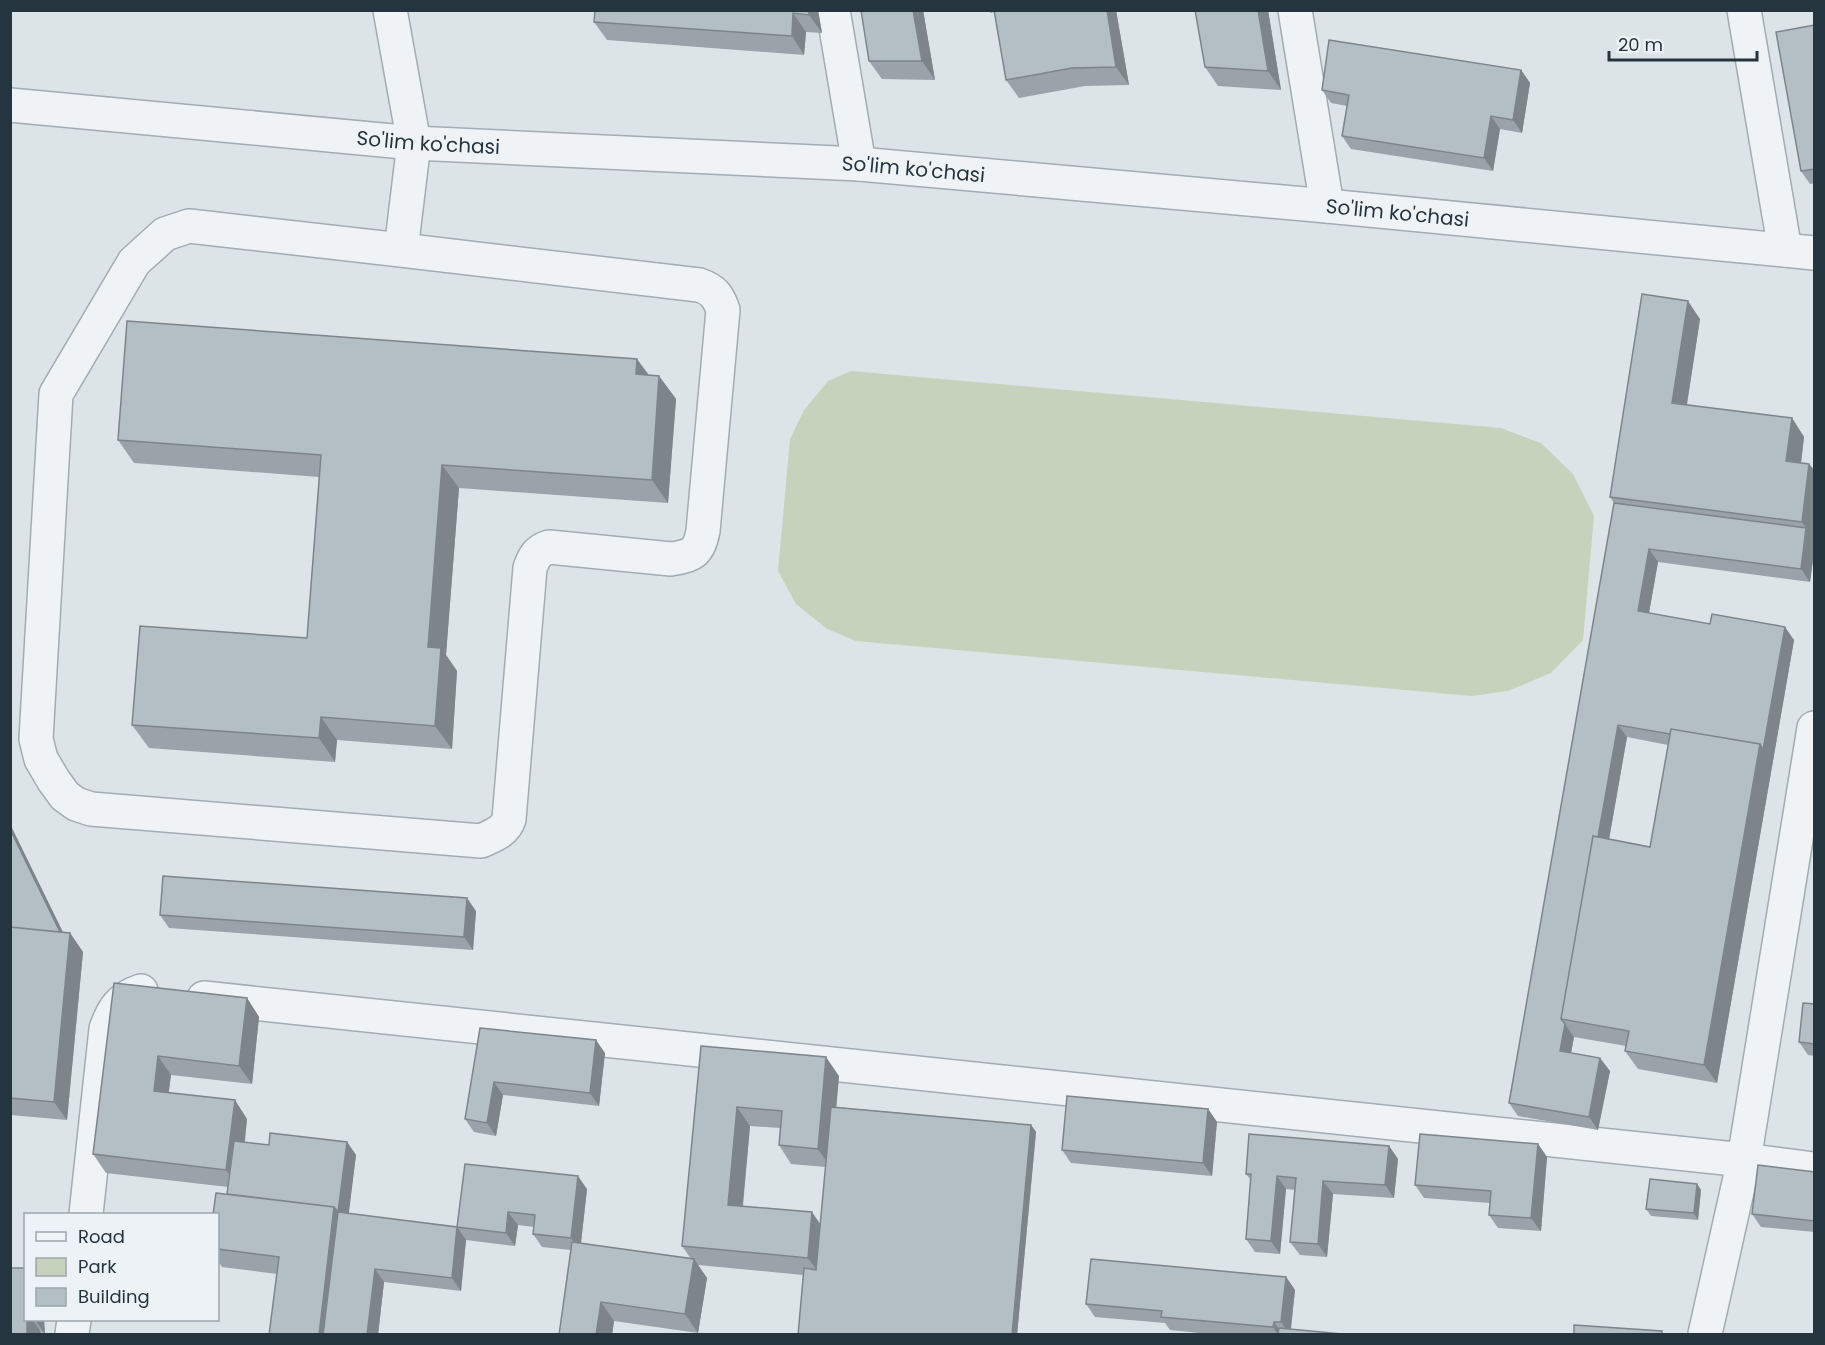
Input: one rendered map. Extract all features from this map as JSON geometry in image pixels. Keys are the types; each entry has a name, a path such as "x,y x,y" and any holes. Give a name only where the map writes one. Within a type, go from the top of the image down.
{"street":[{"path":"390,10 414,143 401,250"},
{"path":"833,10 859,164"},
{"path":"1295,10 1327,206"},
{"path":"1744,10 1800,252"},
{"name":"So'lim ko'chasi","path":"10,105 414,143 859,164 1800,252"},
{"path":"189,226 401,250 687,284 711,289 718,297 723,310 700,545 686,557 671,559 549,547 535,555 530,568 509,819 507,826 481,841 91,809 76,804 54,781 41,759 36,739 56,394 134,262 165,234 189,226"},
{"path":"1705,1335 1744,1160 1815,728"},
{"path":"86,1213 106,1029 111,1013 123,999 140,991 1815,1169"}],"green space":[{"path":"851,371 1501,428 1541,443 1573,474 1594,516 1583,640 1551,673 1508,691 1472,696 856,641 827,629 796,604 778,571 790,439 804,410 828,381"}],"building":[{"path":"595,10 808,10 809,15 793,13 792,36 594,22"},
{"path":"861,10 913,10 922,61 869,61"},
{"path":"994,10 1107,10 1116,67 1072,68 1006,80"},
{"path":"1195,10 1258,10 1268,71 1205,67"},
{"path":"1815,25 1815,169 1801,171 1776,32"},
{"path":"1329,40 1521,70 1513,120 1491,116 1484,158 1342,136 1349,95 1322,90"},
{"path":"1642,294 1688,301 1672,403 1792,418 1786,461 1809,464 1802,522 1610,497"},
{"path":"127,321 637,359 636,374 659,376 652,480 442,465 428,647 441,648 435,726 321,717 319,738 132,725 140,626 307,638 321,455 118,440"},
{"path":"1614,503 1806,528 1801,569 1649,549 1638,611 1710,624 1712,614 1785,627 1763,750 1760,744 1671,729 1670,734 1618,725 1598,837 1593,836 1561,1019 1565,1024 1560,1051 1600,1058 1589,1117 1509,1103"},
{"path":"1671,729 1760,744 1704,1065 1625,1051 1629,1031 1561,1019 1593,836 1650,847"},
{"path":"10,829 60,932 10,927"},
{"path":"163,876 467,898 464,937 160,915"},
{"path":"10,927 70,933 54,1102 10,1098"},
{"path":"114,983 247,998 239,1066 158,1056 154,1091 235,1100 226,1170 93,1154"},
{"path":"1803,1003 1815,1004 1815,1044 1799,1042"},
{"path":"480,1028 596,1040 590,1093 494,1082 487,1123 465,1119"},
{"path":"701,1046 826,1057 818,1149 779,1145 782,1111 737,1107 728,1205 812,1212 808,1258 682,1246"},
{"path":"1067,1096 1208,1109 1203,1163 1062,1150"},
{"path":"831,1107 1031,1125 1012,1335 798,1335 804,1268 816,1270"},
{"path":"270,1133 347,1142 338,1212 334,1207 227,1194 234,1141 269,1145"},
{"path":"1249,1134 1389,1146 1385,1185 1323,1181 1318,1244 1290,1242 1296,1178 1277,1176 1271,1241 1246,1239 1251,1174 1246,1174"},
{"path":"1420,1134 1538,1144 1531,1218 1489,1215 1491,1191 1415,1185"},
{"path":"465,1164 578,1176 571,1238 533,1234 535,1215 508,1212 506,1233 457,1227"},
{"path":"1758,1165 1815,1172 1815,1221 1752,1214"},
{"path":"1650,1179 1697,1184 1694,1213 1646,1209"},
{"path":"216,1193 334,1207 319,1335 269,1335 279,1257 219,1249 219,1213 213,1213"},
{"path":"338,1212 457,1227 452,1278 375,1269 367,1335 323,1335"},
{"path":"572,1242 694,1259 685,1314 601,1302 596,1335 559,1335"},
{"path":"1091,1259 1286,1277 1281,1322 1274,1322 1273,1327 1161,1317 1162,1311 1086,1304"},
{"path":"10,1268 24,1268 24,1321 27,1321 27,1335 10,1335"},
{"path":"1574,1325 1662,1331 1662,1335 1574,1335"},
{"path":"1279,1328 1342,1334 1342,1335 1278,1335"}]}
